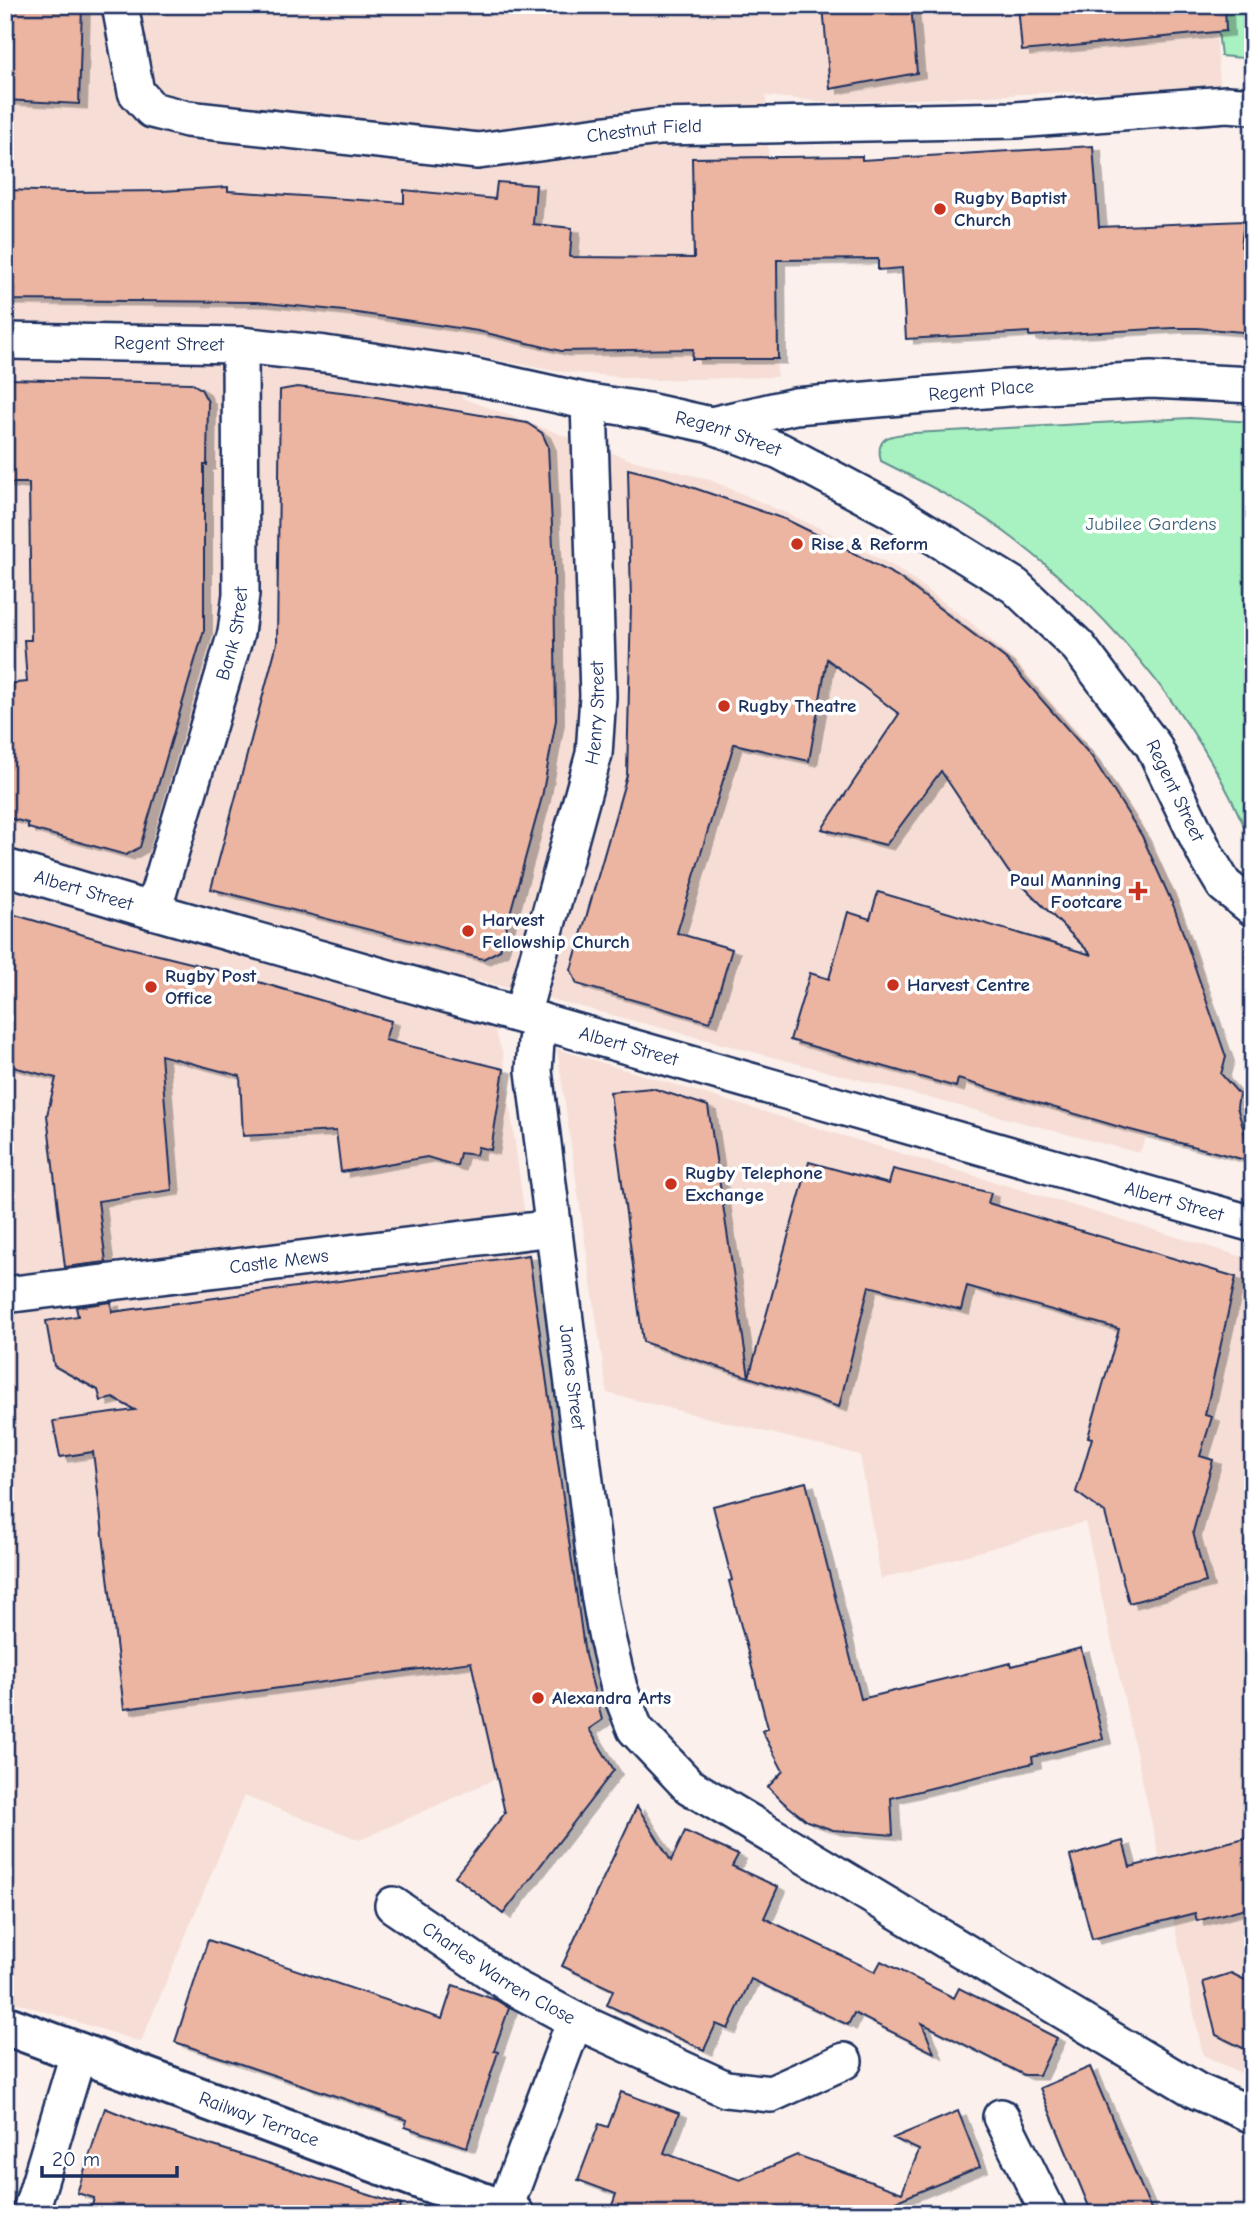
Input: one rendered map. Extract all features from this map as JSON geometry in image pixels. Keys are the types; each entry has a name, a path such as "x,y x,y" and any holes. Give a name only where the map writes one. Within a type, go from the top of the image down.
{"street":[{"name":"Chestnut Field","path":"120,5 136,92 152,110 187,119 478,151 659,127 1016,120 1227,104 1253,106"},
{"name":"Regent Street","path":"5,341 240,345 325,354 467,375 589,402 648,411 711,425 780,451 893,511 1015,586 1078,646 1153,745 1206,855 1224,885 1253,908"},
{"name":"Bank Street","path":"153,911 236,633 241,594 240,345"},
{"name":"Regent Place","path":"711,425 794,406 1008,388 1151,380 1253,385"},
{"name":"Henry Street","path":"531,1018 594,754 598,696 589,402"},
{"name":"Albert Street","path":"5,867 1253,1224"},
{"name":"James Street","path":"531,1018 536,1041 534,1071 599,1594 619,1688 635,1729 689,1786 1197,2091 1253,2115"},
{"name":"Castle Mews","path":"5,1295 553,1228"},
{"name":"Charles Warren Close","path":"393,1905 513,1987 575,2020 509,2212"},
{"path":"575,2020 726,2089 771,2094 844,2061"},
{"name":"Railway Terrace","path":"5,2025 509,2212"},
{"path":"30,2214 79,2051"},
{"path":"1001,2117 1049,2214"}],"shaded area":[{"path":"5,5 1213,5 1221,92 1066,92 839,103 766,96 777,377 654,380 554,371 466,354 462,398 628,459 708,479 822,529 899,569 969,621 1018,664 1083,738 1137,816 1177,896 1212,1002 1139,1153 478,980 503,1054 583,1647 602,1720 544,1757 360,1840 244,1796 141,2042 5,1999"},
{"path":"557,1049 1253,1260 1253,2079 1203,2055 1085,1522 881,1579 860,1455 607,1393"}],"green space":[{"path":"1215,5 1253,5 1253,59 1221,56"},
{"name":"Jubilee Gardens","path":"1190,418 1253,422 1253,847 1210,759 1183,718 1154,678 1088,604 1052,570 999,528 933,488 881,461 880,446 883,441 892,436 906,434"}],"building":[{"path":"5,5 82,5 79,104 5,100"},
{"path":"823,5 911,5 917,73 830,89"},
{"path":"1018,5 1225,5 1226,31 1022,51"},
{"path":"1093,146 1099,227 1244,221 1241,247 1253,249 1253,333 1173,328 906,339 902,268 878,270 878,259 777,260 778,359 692,359 693,349 561,351 478,331 344,311 257,302 5,300 5,190 162,191 228,187 228,191 404,203 404,190 495,199 497,182 536,185 533,224 572,228 570,257 694,258 692,158 862,156 862,160"},
{"path":"5,379 191,383 201,389 208,402 207,465 204,465 204,630 140,847 126,855 28,828 28,823 5,817 5,684 27,682 24,640 31,640 29,483 5,483"},
{"path":"297,387 359,394 527,423 542,433 548,446 554,566 556,720 542,797 500,950 483,959 211,889 277,643 280,390"},
{"path":"628,469 665,478 787,520 840,546 897,576 1006,659 1092,757 1142,836 1174,907 1226,1057 1221,1074 1239,1094 1237,1107 1253,1162 1123,1128 958,1079 956,1087 790,1040 810,973 829,979 848,912 870,919 878,892 1092,955 1008,871 941,771 886,845 822,829 899,714 827,659 809,761 734,744 677,933 732,949 710,1022 577,984 571,970 627,775 631,602"},
{"path":"5,912 391,1021 385,1040 504,1069 491,1150 478,1147 476,1155 460,1153 457,1166 427,1157 341,1172 336,1131 243,1136 240,1076 161,1055 172,1190 98,1201 106,1262 65,1267 47,1115 56,1078 5,1065 5,1034 12,1007 5,1004"},
{"path":"652,1088 708,1106 749,1377 809,1162 889,1184 893,1169 991,1193 988,1203 1236,1277 1205,1415 1212,1417 1200,1456 1213,1460 1193,1532 1206,1582 1129,1603 1105,1513 1076,1492 1092,1438 1088,1437 1119,1329 967,1286 961,1310 869,1286 839,1407 643,1342 610,1092"},
{"path":"529,1255 585,1655 602,1720 589,1729 614,1770 503,1914 455,1876 505,1813 471,1662 124,1709 93,1452 60,1457 53,1421 135,1410 113,1398 101,1401 98,1390 54,1366 46,1321 78,1316 76,1307 111,1302 112,1312"},
{"path":"806,1482 861,1699 1081,1648 1103,1739 1032,1757 1033,1763 891,1798 893,1835 833,1830 807,1821 783,1802 768,1787 783,1771 762,1731 768,1728 729,1581 732,1580 713,1506"},
{"path":"637,1806 671,1861 685,1831 738,1855 732,1866 778,1887 764,1918 875,1972 881,1961 954,1998 959,1988 1057,2038 1039,2075 1024,2075 922,2023 934,2053 854,2013 848,2025 751,1979 728,2029 716,2024 704,2050 607,2005 613,1990 562,1966"},
{"path":"1253,1836 1253,1906 1197,1921 1195,1913 1092,1939 1070,1856 1123,1841 1130,1867"},
{"path":"208,1940 442,2019 453,1985 496,2000 509,2008 494,2051 498,2052 467,2147 405,2127 407,2120 175,2042"},
{"path":"1231,1973 1253,1984 1253,2053 1216,2035 1203,1982"},
{"path":"1090,2067 1153,2214 1092,2214 1040,2088"},
{"path":"621,2092 679,2113 664,2153 740,2180 797,2155 902,2193 919,2150 893,2138 958,2111 980,2167 865,2214 609,2214 616,2194 578,2180 599,2124 608,2127"},
{"path":"105,2108 147,2125 401,2205 399,2214 90,2214 94,2198 77,2193"}],"place":[{"name":"Rugby Baptist Church","path":"940,209"},
{"name":"Rise & Reform","path":"797,544"},
{"name":"Rugby Theatre","path":"724,706"},
{"name":"Paul Manning Footcare","path":"1138,891"},
{"name":"Harvest Fellowship Church","path":"468,931"},
{"name":"Harvest Centre","path":"893,985"},
{"name":"Rugby Post Office","path":"151,987"},
{"name":"Rugby Telephone Exchange","path":"671,1184"},
{"name":"Alexandra Arts","path":"538,1698"}]}
